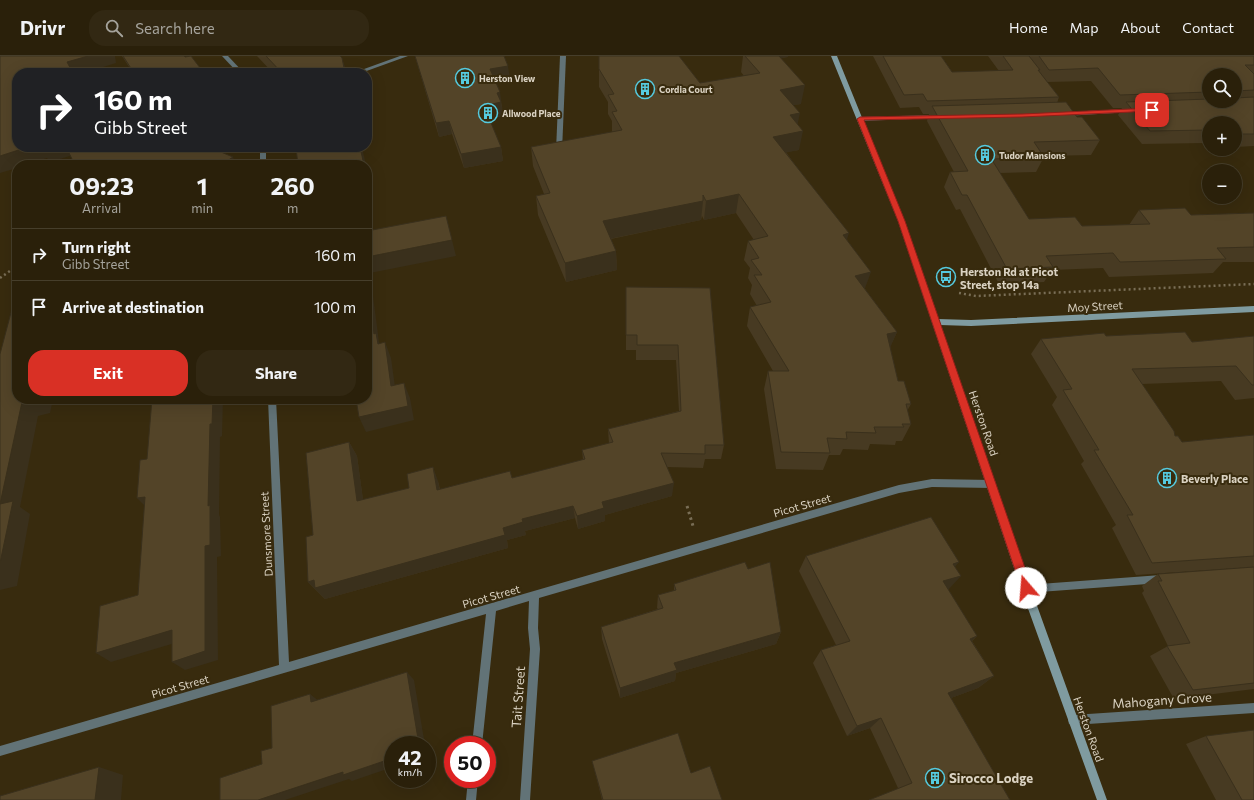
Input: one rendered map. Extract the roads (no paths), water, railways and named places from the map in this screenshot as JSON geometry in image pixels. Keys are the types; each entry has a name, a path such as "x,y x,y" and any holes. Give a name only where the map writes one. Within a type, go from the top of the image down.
{"main road":[{"name":"Herston Road","path":"834,56 901,221 937,322 1026,588 1102,800"},
{"name":"Moy Street","path":"937,322 971,323 1254,309"}],"street":[{"path":"225,56 236,68"},
{"path":"370,68 405,56"},
{"path":"559,153 563,56"},
{"path":"1058,108 1062,114"},
{"path":"1056,114 1133,111"},
{"path":"860,119 947,117"},
{"name":"Dunsmore Street","path":"272,404 284,668"},
{"name":"Picot Street","path":"0,750 899,489 932,483 992,484"},
{"path":"1026,588 1167,578"},
{"name":"Tait Street","path":"525,800 535,649 533,628 534,596"},
{"path":"478,736 491,608"},
{"name":"Mahogany Grove","path":"1073,720 1254,708"},
{"path":"471,800 473,788"}],"place":[{"name":"Herston View","path":"465,78"},
{"name":"Cordia Court","path":"645,89"},
{"name":"Allwood Place","path":"488,113"},
{"name":"Tudor Mansions","path":"985,155"},
{"name":"Herston Rd at Picot Street, stop 14a","path":"946,277"},
{"name":"Beverly Place","path":"1167,478"},
{"name":"Sirocco Lodge","path":"935,778"}]}
